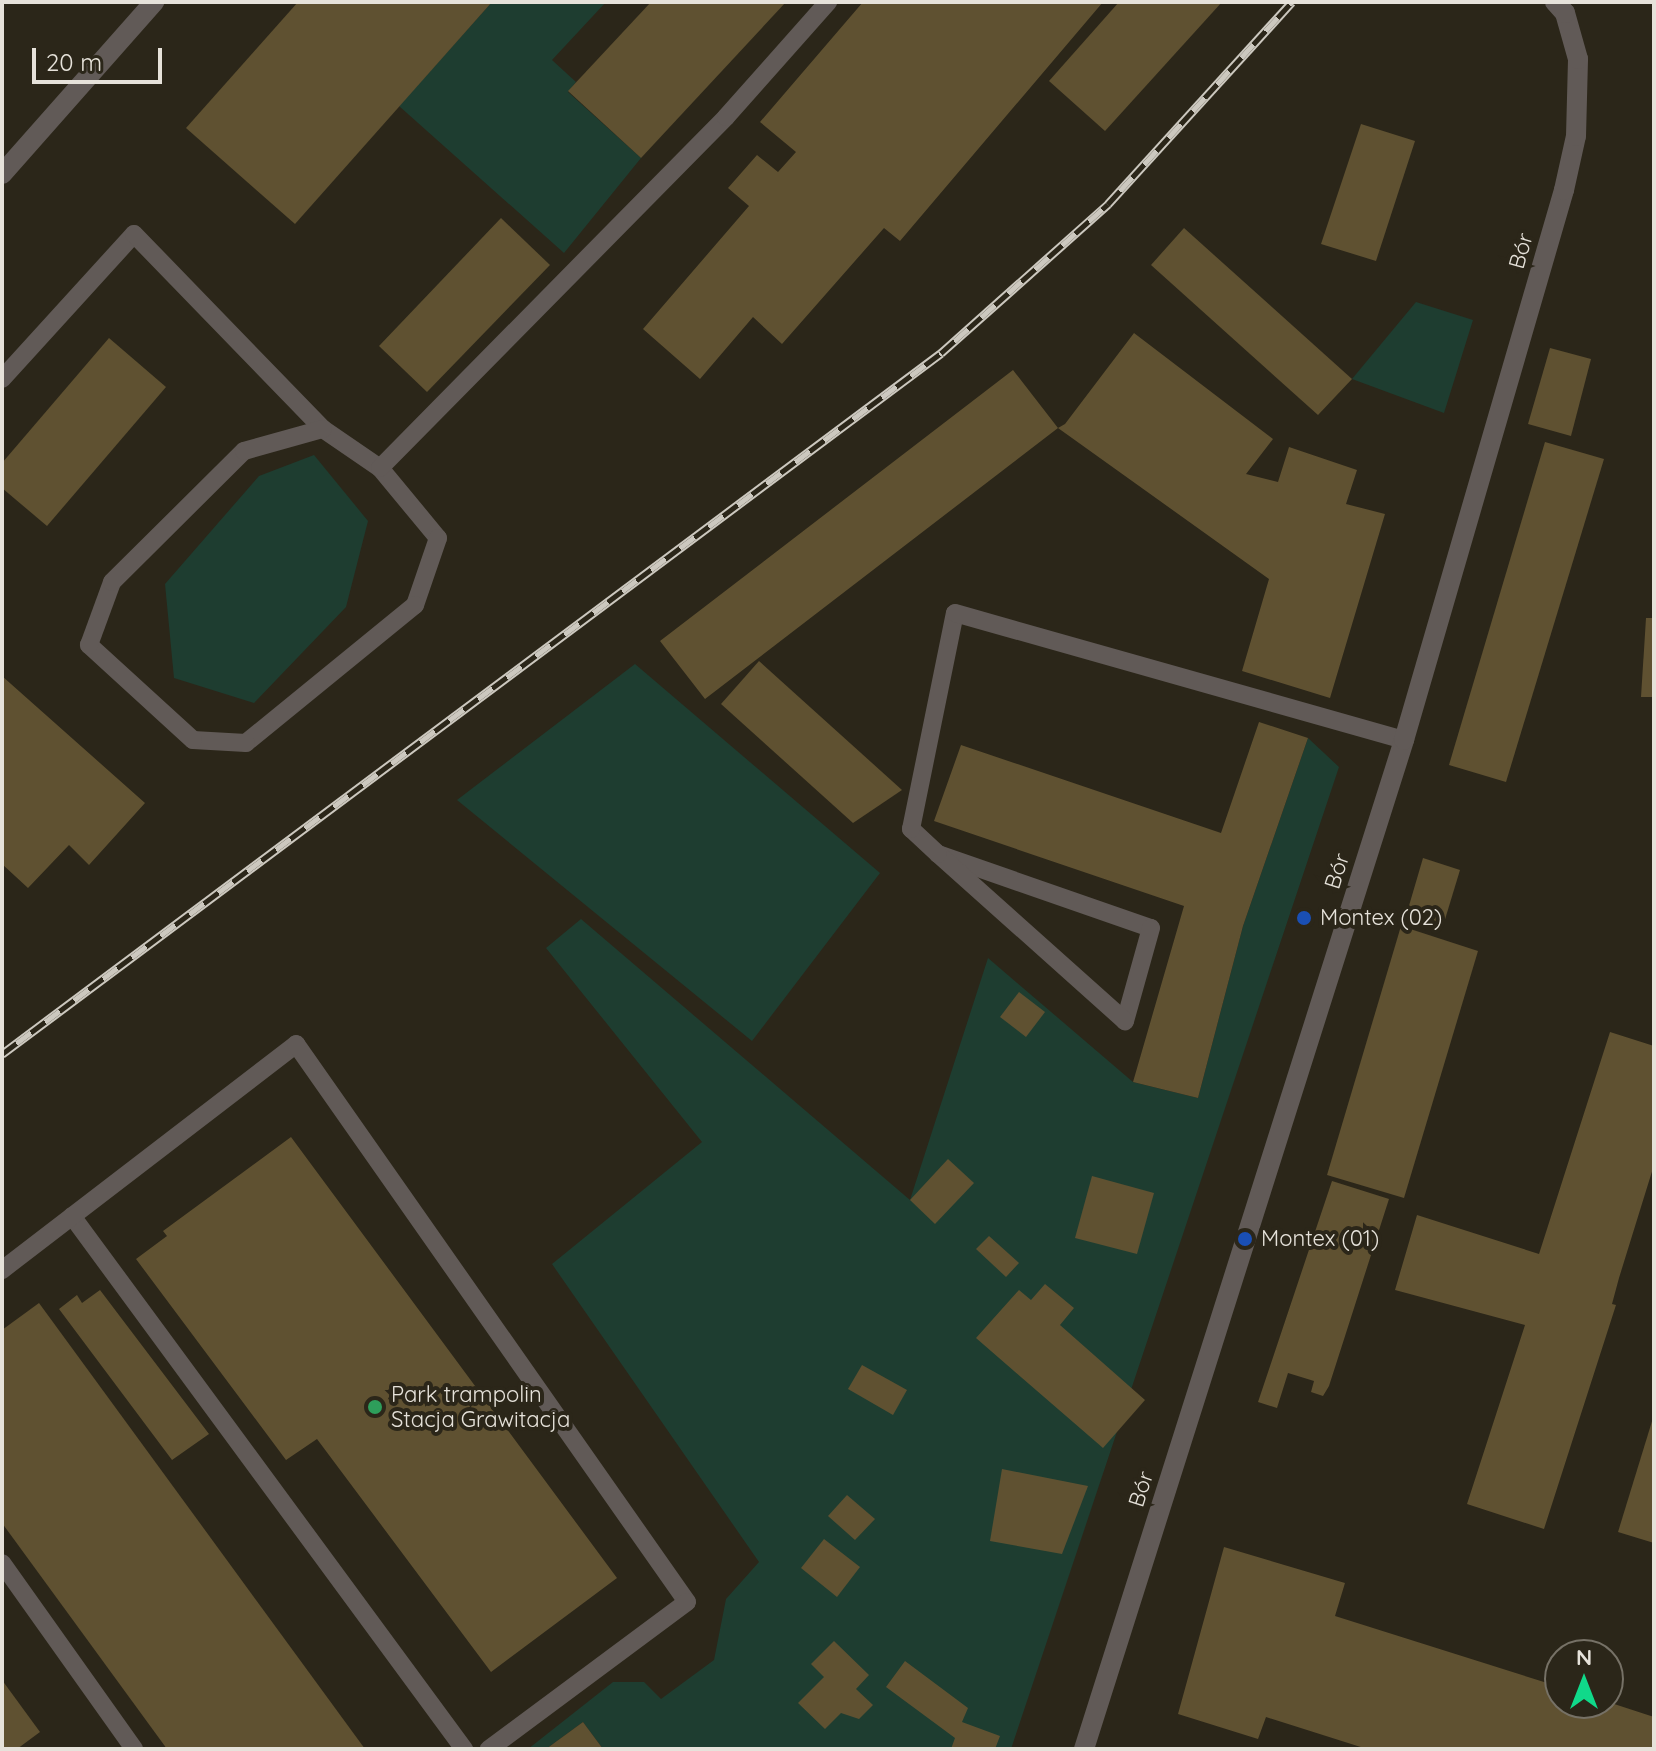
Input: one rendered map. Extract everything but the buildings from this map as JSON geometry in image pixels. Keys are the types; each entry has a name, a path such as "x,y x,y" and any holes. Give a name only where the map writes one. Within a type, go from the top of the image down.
{"street":[{"path":"2,174 154,2"},
{"name":"Bór","path":"1084,1749 1404,740 1573,148 1578,59 1565,13 1555,2"}],"lane":[{"path":"380,468 726,117 828,2"},
{"path":"2,379 134,234 323,429 380,468 438,538 415,605 246,743 193,740 89,645 112,582 244,451 323,429"},
{"path":"938,854 1151,928 1125,1021 938,854 911,829 955,613 1404,740"},
{"path":"2,1270 296,1044 687,1602 491,1748"},
{"path":"72,1216 464,1749"},
{"path":"2,1563 134,1749"}],"green space":[{"path":"492,2 606,2 552,60 576,82 568,92 641,158 564,253 399,106"},
{"path":"1416,302 1473,320 1444,413 1352,379"},
{"path":"314,455 368,521 346,607 254,703 174,678 165,584 259,476"},
{"path":"635,664 880,873 752,1041 457,800"},
{"path":"1308,738 1339,767 1011,1749 603,1749 583,1722 546,1749 528,1749 613,1682 644,1682 661,1699 714,1660 726,1599 759,1562 552,1264 702,1142 546,948 581,919 910,1200 988,958 1133,1082 1198,1098 1243,926"}],"railway":[{"path":"2,1054 941,353 1108,204 1292,2"}],"place":[{"name":"Montex (02)","path":"1304,918"},
{"name":"Montex (01)","path":"1245,1239"},
{"name":"Park trampolin Stacja Grawitacja","path":"375,1407"}]}
